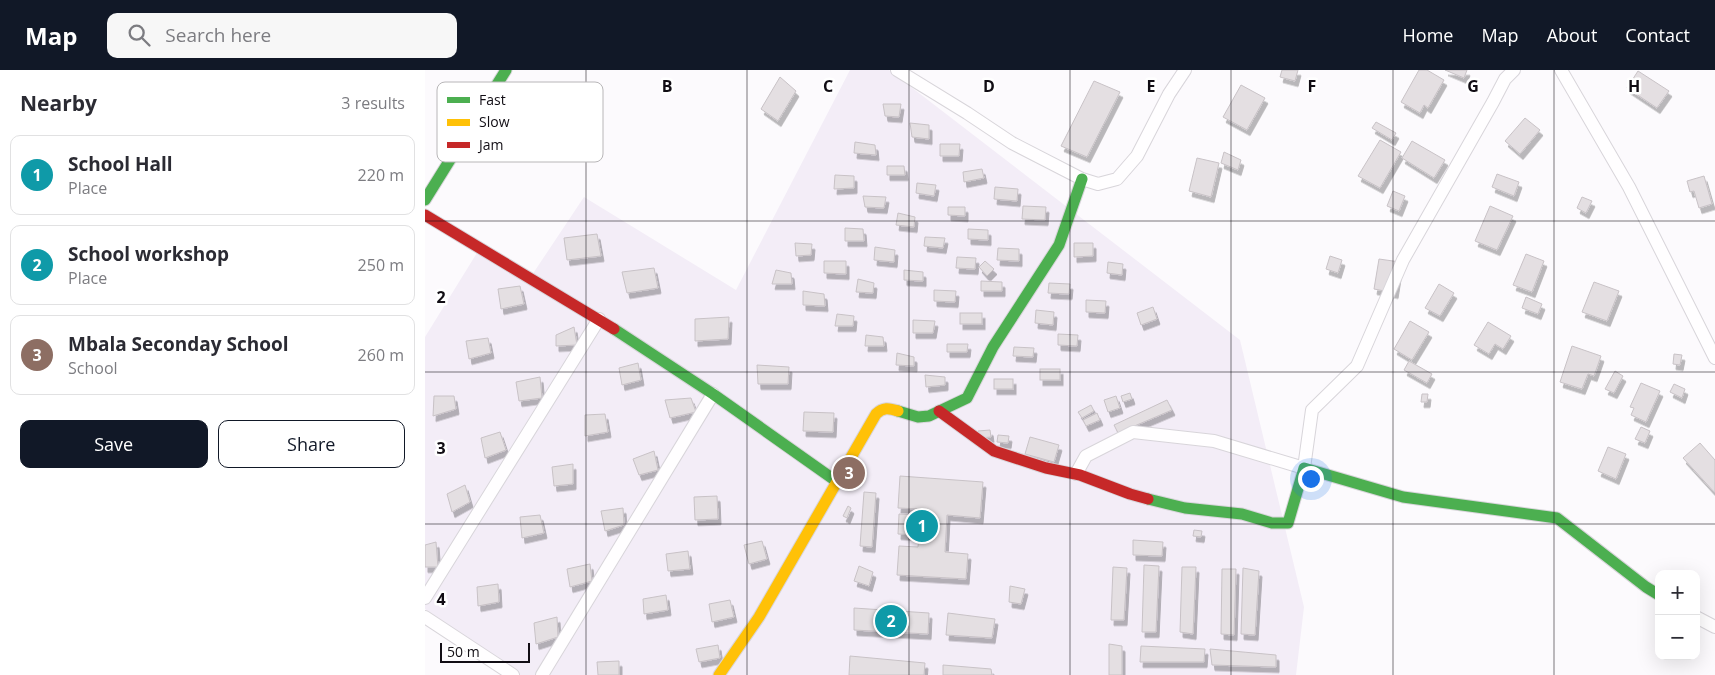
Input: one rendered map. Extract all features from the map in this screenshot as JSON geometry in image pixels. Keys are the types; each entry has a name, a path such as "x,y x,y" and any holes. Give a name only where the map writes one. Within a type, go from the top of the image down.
{"street":[{"path":"499,82 506,70"},
{"path":"897,70 1012,143 1083,179 1098,184 1117,179 1137,156 1169,94 1185,70"},
{"path":"939,411 994,451 1046,468 1075,474 1131,494 1185,508 1242,514 1272,523 1288,523 1304,468 1312,410 1357,366 1403,260 1505,78 1515,70"},
{"path":"1561,70 1629,187 1715,358"},
{"path":"425,200 449,162"},
{"path":"719,675 759,617 836,480 881,409 888,408 918,416 929,416 967,398 993,347 1059,246 1083,179"},
{"path":"425,216 599,319 713,394 836,480"},
{"path":"425,598 599,319"},
{"path":"542,675 713,394"},
{"path":"1075,474 1086,456 1133,432 1214,441 1403,497 1557,518 1655,593"},
{"path":"425,617 513,675"},
{"path":"1700,620 1715,627"}],"shaded area":[{"path":"850,70 889,70 1240,340 1304,607 1296,675 515,675 425,609 425,337 480,248 530,278 584,197 736,290"}],"building":[{"path":"1282,70 1298,70 1295,81 1280,77"},
{"path":"1419,70 1427,70 1444,80 1428,108 1424,105 1420,113 1401,102"},
{"path":"1445,70 1467,70 1464,78"},
{"path":"1638,71 1669,91 1657,108 1627,88"},
{"path":"780,77 796,91 778,121 761,109"},
{"path":"1094,81 1120,92 1087,157 1061,146"},
{"path":"1241,85 1265,98 1247,130 1223,117"},
{"path":"883,104 901,104 899,117 885,116"},
{"path":"1525,118 1540,130 1520,154 1505,141"},
{"path":"1376,122 1396,133 1392,140 1372,128"},
{"path":"910,123 929,125 929,139 912,137"},
{"path":"1380,140 1401,152 1380,188 1358,176"},
{"path":"1412,141 1445,160 1434,178 1402,158"},
{"path":"855,142 875,145 876,155 854,153"},
{"path":"940,144 960,144 959,156 940,156"},
{"path":"1224,152 1241,160 1238,170 1221,163"},
{"path":"1197,158 1219,163 1211,197 1189,191"},
{"path":"887,166 904,166 905,175 887,175"},
{"path":"982,169 984,178 964,182 963,172"},
{"path":"1497,174 1519,182 1514,196 1492,187"},
{"path":"835,175 854,176 854,188 834,189"},
{"path":"1704,176 1712,204 1699,208 1694,191 1690,192 1687,181"},
{"path":"917,183 936,185 934,196 916,193"},
{"path":"995,187 1018,189 1017,201 994,199"},
{"path":"1393,191 1405,196 1399,211 1387,206"},
{"path":"863,196 886,197 884,208 865,207"},
{"path":"1582,197 1592,201 1586,213 1577,208"},
{"path":"1023,206 1046,207 1045,220 1022,219"},
{"path":"1490,206 1513,216 1497,250 1475,241"},
{"path":"948,207 965,207 965,216 948,215"},
{"path":"898,213 915,217 914,227 896,225"},
{"path":"845,228 863,229 864,241 845,241"},
{"path":"968,229 988,230 988,240 968,239"},
{"path":"597,234 601,256 567,260 564,238"},
{"path":"925,237 945,238 943,248 924,246"},
{"path":"795,243 812,244 811,255 796,256"},
{"path":"1074,243 1093,243 1093,256 1074,257"},
{"path":"875,247 895,250 894,262 874,260"},
{"path":"998,248 1019,249 1019,261 997,260"},
{"path":"1526,254 1544,261 1532,292 1513,285"},
{"path":"1330,256 1342,260 1338,273 1326,269"},
{"path":"957,257 976,258 975,269 956,268"},
{"path":"1379,259 1400,262 1395,293 1374,289"},
{"path":"824,261 846,261 846,274 824,273"},
{"path":"985,261 994,269 987,276 979,267"},
{"path":"1108,262 1123,264 1122,275 1107,273"},
{"path":"654,268 658,288 627,293 622,272"},
{"path":"776,270 791,273 792,284 772,284"},
{"path":"904,270 923,272 923,281 904,280"},
{"path":"858,279 874,283 873,293 856,292"},
{"path":"981,281 1002,282 1002,291 981,291"},
{"path":"1594,282 1619,291 1607,321 1582,312"},
{"path":"1049,283 1070,284 1069,294 1048,293"},
{"path":"1439,284 1454,293 1440,316 1425,308"},
{"path":"520,286 524,304 501,309 498,289"},
{"path":"934,290 956,291 955,302 934,301"},
{"path":"803,291 824,294 825,306 803,305"},
{"path":"1526,297 1542,304 1538,314 1522,308"},
{"path":"1086,300 1106,301 1105,313 1086,312"},
{"path":"1153,307 1157,319 1141,325 1137,313"},
{"path":"1036,310 1054,312 1053,325 1035,323"},
{"path":"960,313 982,313 982,324 960,324"},
{"path":"837,314 854,316 853,326 835,326"},
{"path":"729,317 728,339 695,341 695,319"},
{"path":"913,320 935,321 933,333 913,333"},
{"path":"1410,321 1429,332 1412,360 1394,349"},
{"path":"1488,322 1511,336 1503,349 1495,344 1489,354 1474,345"},
{"path":"574,327 577,345 556,346 556,335"},
{"path":"1058,334 1078,335 1077,346 1058,345"},
{"path":"866,335 883,337 884,346 865,346"},
{"path":"488,338 491,353 469,359 466,341"},
{"path":"947,344 968,344 967,352 947,352"},
{"path":"1572,346 1601,356 1594,376 1588,374 1582,389 1560,382"},
{"path":"1014,347 1034,348 1033,357 1013,356"},
{"path":"897,353 914,357 914,366 896,365"},
{"path":"1674,354 1682,355 1680,365 1673,364"},
{"path":"1409,361 1432,374 1427,383 1404,370"},
{"path":"638,363 641,380 622,385 619,368"},
{"path":"757,365 789,367 788,384 758,384"},
{"path":"1040,369 1060,369 1060,380 1040,380"},
{"path":"1615,371 1623,376 1614,393 1605,389"},
{"path":"925,375 945,377 945,385 926,387"},
{"path":"540,377 542,398 519,401 516,382"},
{"path":"994,379 1013,379 1013,389 994,389"},
{"path":"1641,383 1660,391 1646,422 1631,415 1634,408 1630,407"},
{"path":"1674,384 1685,389 1682,398 1670,392"},
{"path":"1130,393 1132,399 1123,402 1121,396"},
{"path":"1422,394 1428,394 1427,402 1421,402"},
{"path":"434,396 454,396 456,409 433,416"},
{"path":"1116,396 1120,408 1108,412 1104,400"},
{"path":"691,398 696,412 670,418 665,400"},
{"path":"1167,400 1172,410 1118,433 1114,425"},
{"path":"1091,405 1094,411 1082,418 1078,412"},
{"path":"804,412 834,413 833,432 803,431"},
{"path":"1097,413 1100,420 1086,426 1083,420"},
{"path":"605,414 608,432 585,436 585,415"},
{"path":"1641,427 1650,431 1645,443 1635,439"},
{"path":"990,430 991,437 979,438 978,431"},
{"path":"500,432 506,450 485,458 481,438"},
{"path":"998,435 1009,436 1008,443 997,442"},
{"path":"1030,437 1059,445 1054,462 1025,454"},
{"path":"1700,443 1715,460 1715,493 1683,458"},
{"path":"1608,447 1626,454 1616,479 1598,471"},
{"path":"654,451 658,470 639,475 633,459"},
{"path":"573,464 573,484 554,486 552,467"},
{"path":"900,476 983,482 980,518 947,515 945,552 968,554 966,579 897,575 899,546 918,547 919,535 898,534 899,514 920,515 921,509 898,508"},
{"path":"465,485 470,502 452,512 447,494"},
{"path":"864,492 876,493 872,547 860,546"},
{"path":"717,496 718,519 695,520 694,497"},
{"path":"848,506 851,508 847,518 843,516"},
{"path":"623,508 624,525 605,531 601,511"},
{"path":"540,515 544,533 522,538 520,517"},
{"path":"1194,530 1202,531 1201,537 1193,536"},
{"path":"1133,540 1163,542 1162,556 1133,555"},
{"path":"762,541 767,559 749,564 744,545"},
{"path":"436,542 438,567 425,567 425,545"},
{"path":"688,551 690,569 668,571 666,554"},
{"path":"590,564 592,581 570,587 567,569"},
{"path":"1144,565 1159,566 1156,632 1142,632"},
{"path":"859,566 873,572 869,586 854,581"},
{"path":"1113,567 1127,568 1124,620 1111,620"},
{"path":"1182,567 1196,567 1193,634 1180,632"},
{"path":"1243,568 1259,571 1255,635 1241,634"},
{"path":"1222,569 1236,569 1234,635 1221,634"},
{"path":"498,584 499,602 478,606 477,587"},
{"path":"1010,586 1025,589 1021,604 1009,602"},
{"path":"666,595 668,610 644,614 643,599"},
{"path":"730,600 734,617 712,622 709,604"},
{"path":"854,608 929,613 928,634 854,630"},
{"path":"948,613 995,619 992,638 946,635"},
{"path":"557,617 558,637 536,644 534,623"},
{"path":"1109,644 1122,646 1122,675 1109,675"},
{"path":"718,645 720,658 699,662 696,649"},
{"path":"1141,646 1205,649 1204,662 1140,662"},
{"path":"1210,649 1276,655 1276,667 1212,665"},
{"path":"850,656 925,663 924,675 849,675"},
{"path":"619,661 619,675 598,675 597,662"},
{"path":"943,665 991,669 992,675 943,675"}],"traffic: fast":[{"path":"499,82 506,70"},
{"path":"425,200 449,162"},
{"path":"898,411 918,417 929,416 967,398 993,347 1059,245 1082,179"},
{"path":"614,329 713,394 836,481"},
{"path":"1148,499 1185,508 1242,514 1272,523 1288,523 1304,468 1403,497 1557,518 1655,593"}],"traffic: slow":[{"path":"719,675 759,617 876,414 886,409 898,411"}],"traffic: jam":[{"path":"425,215 614,329"},
{"path":"939,411 994,451 1046,468 1080,475 1148,499"}],"place":[{"name":"Mbala Seconday School","path":"849,473"},
{"name":"School Hall","path":"922,526"},
{"name":"School workshop","path":"891,621"}]}
